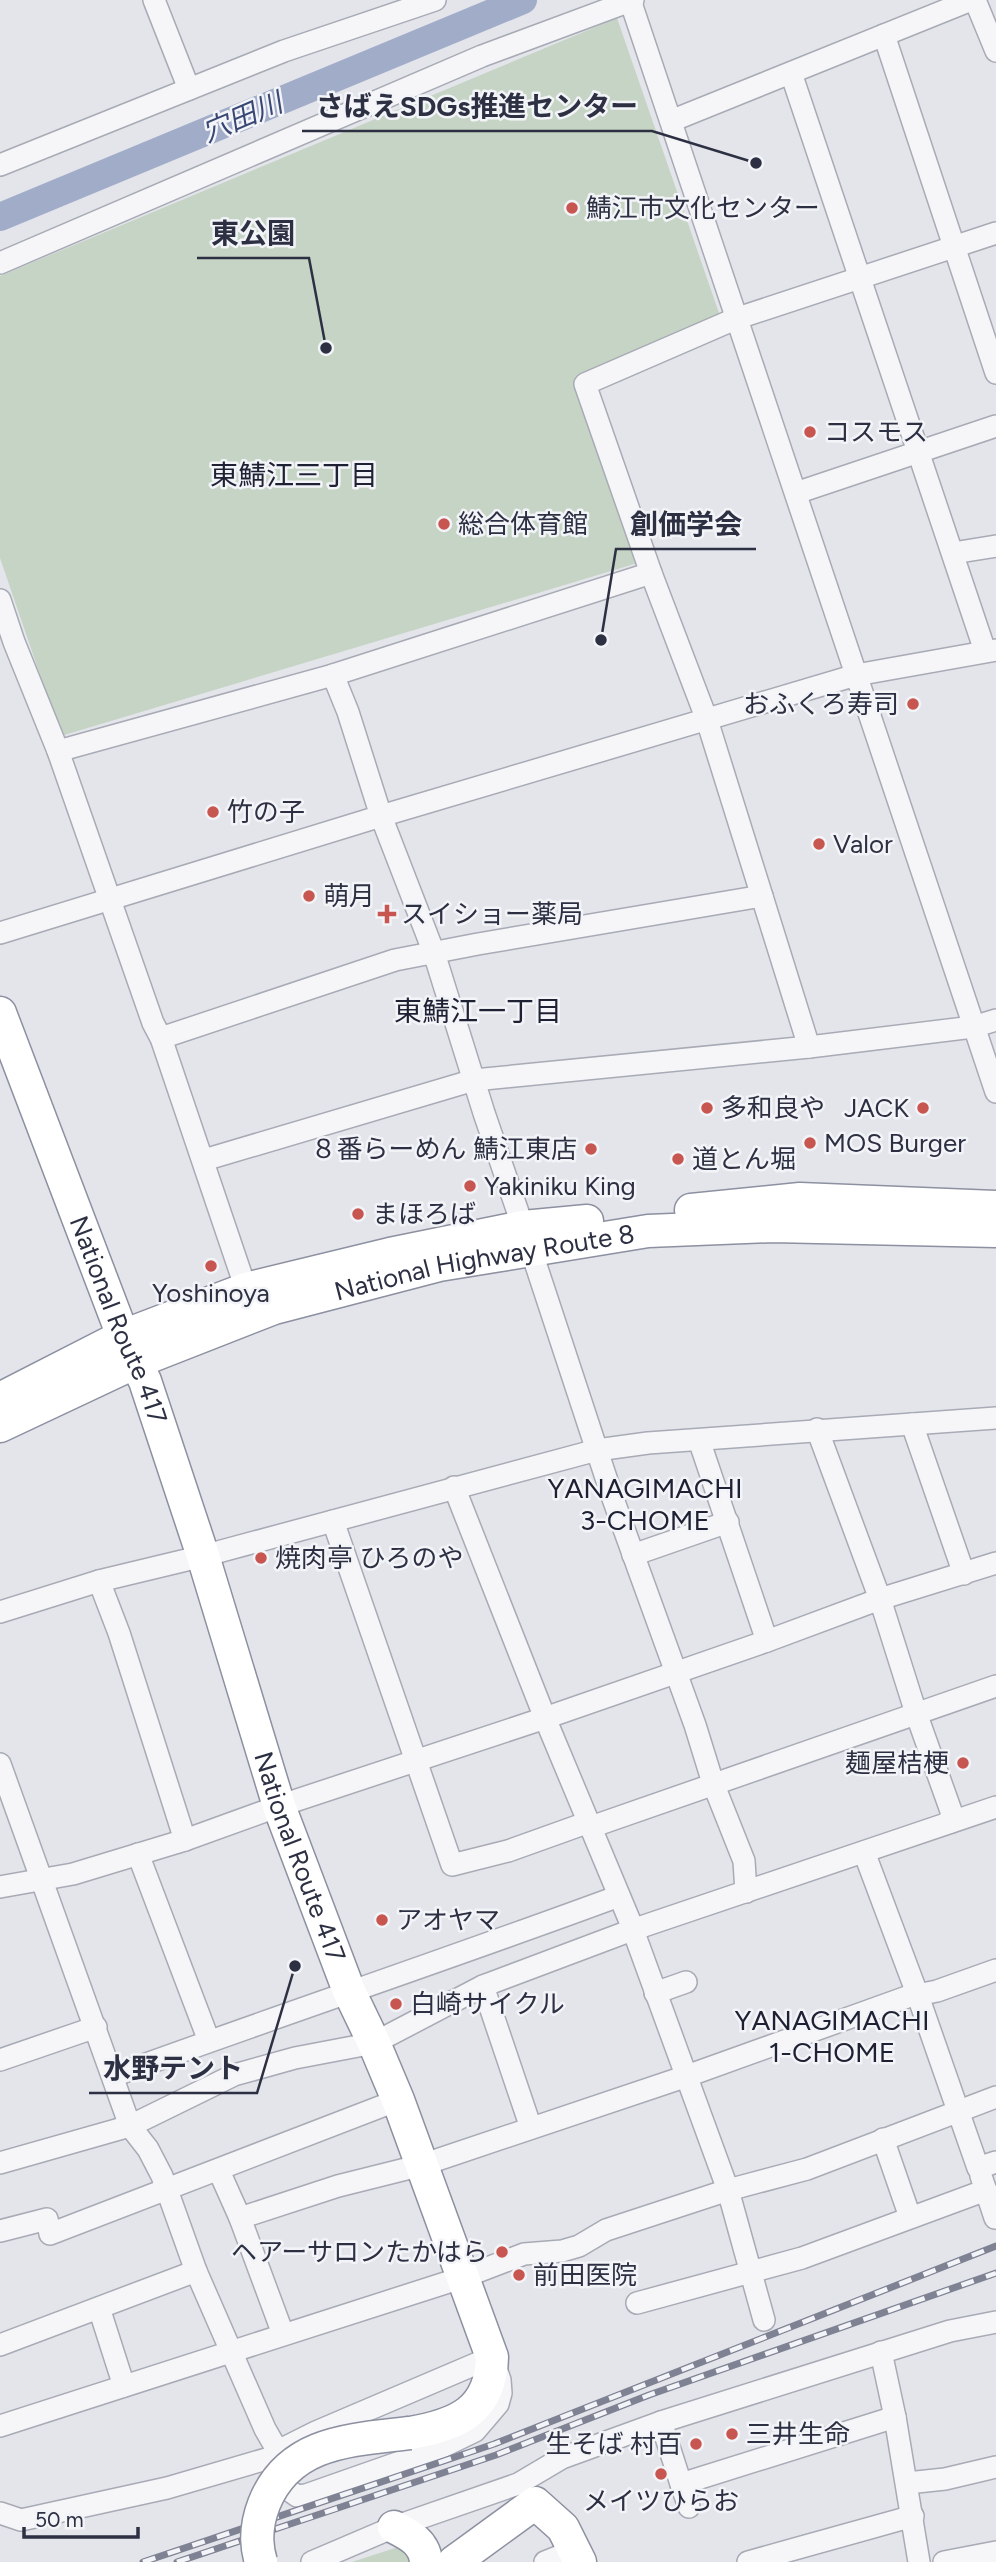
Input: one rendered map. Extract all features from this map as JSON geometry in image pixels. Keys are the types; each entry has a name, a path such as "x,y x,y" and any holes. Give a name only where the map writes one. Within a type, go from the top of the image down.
{"highway":[{"name":"National Route 417","path":"0,1013 10,1072 145,1381 204,1556 279,1806 349,1991 398,2101 492,2357"},
{"name":"National Highway Route 8","path":"0,1426 130,1349 246,1289 390,1254 527,1238 800,1199 996,1207"},
{"name":"National Highway Route 8","path":"0,1399 130,1349 439,1265 527,1238 759,1227 996,1231"},
{"path":"261,2562 257,2538 259,2517 271,2485 298,2458 330,2444 443,2427 470,2411 484,2394 492,2377 492,2357"},
{"path":"454,2562 527,2493 563,2528 578,2556"},
{"path":"394,2527 415,2538 425,2553 426,2562"}],"street":[{"path":"154,0 189,89"},
{"path":"0,165 284,51 435,0"},
{"path":"0,263 482,56 631,0 735,319 796,493 996,1092"},
{"path":"671,121 973,0 996,51"},
{"path":"884,35 996,373"},
{"path":"0,933 856,675 990,650 918,452 791,73"},
{"path":"809,1047 707,720 651,573 586,384 735,319 996,233"},
{"path":"796,493 996,426"},
{"path":"953,553 996,546"},
{"path":"58,751 333,675 651,573"},
{"path":"0,600 58,751 153,1023 161,1038 246,1289"},
{"path":"333,675 348,712 381,816 434,953 633,1555 676,1671 713,1783 744,1861 746,1892"},
{"path":"161,1038 395,960 762,896"},
{"path":"204,1160 474,1080 809,1047 973,1027 996,1020"},
{"path":"0,1612 99,1581 204,1556 597,1450 648,1443 817,1429 996,1418"},
{"path":"912,1424 964,1574"},
{"path":"817,1429 880,1599 951,1811 951,1822"},
{"path":"699,1440 767,1641"},
{"path":"454,1488 590,1824 687,2076 728,2190 764,2320"},
{"path":"333,1521 452,1866 590,1824 996,1686"},
{"path":"633,1555 727,1522"},
{"path":"0,1887 73,1874 185,1840 545,1718 880,1599 996,1563"},
{"path":"99,1581 119,1633 185,1840"},
{"path":"0,1764 130,2126 148,2149 167,2190 196,2271 265,2429 280,2455"},
{"path":"0,2163 130,2126 234,2075 295,2058 374,2043 483,1986 632,1930 996,1807"},
{"path":"864,1852 918,1996 957,2111 987,2165 986,2190 995,2218"},
{"path":"138,1854 209,2041"},
{"path":"113,2076 618,1896"},
{"path":"240,2218 338,2186 422,2165 687,2076 907,1997 918,1996 996,1970"},
{"path":"655,1993 686,1982"},
{"path":"483,1986 531,2128"},
{"path":"0,2060 96,2026"},
{"path":"0,2426 464,2277 524,2254 562,2251 579,2246 606,2230 728,2190 807,2169 996,2097"},
{"path":"0,2231 47,2219 50,2234 398,2101"},
{"path":"883,2139 910,2217"},
{"path":"219,2171 240,2218 283,2334"},
{"path":"637,2302 802,2258 986,2190"},
{"path":"0,2345 196,2271"},
{"path":"99,2308 124,2386"},
{"path":"314,2561 394,2527 527,2493 562,2458 661,2422 950,2331 996,2322"},
{"path":"881,2352 913,2516 919,2562"},
{"path":"492,2357 500,2380 501,2393 498,2404 475,2431 440,2448 306,2495 297,2496 283,2486 276,2467 286,2447 492,2357"},
{"path":"681,2484 895,2417"},
{"path":"661,2422 689,2507"},
{"path":"0,2513 22,2520 167,2488 280,2455"},
{"path":"907,2483 945,2479 996,2467"},
{"path":"748,2562 913,2516"},
{"path":"944,2562 996,2552"},
{"path":"545,2562 578,2556"}],"green space":[{"path":"617,18 720,316 582,379 641,562 61,736 0,558 0,276"},
{"path":"398,2547 405,2550 414,2562 352,2562"}],"waterway":[{"name":"穴田川","path":"0,217 523,0"}],"railway":[{"path":"143,2562 494,2444 996,2246"},
{"path":"177,2562 496,2455 649,2395 996,2273"}],"place":[{"name":"さばえSDGs推進センター","path":"756,163"},
{"name":"鯖江市文化センター","path":"572,208"},
{"name":"東公園","path":"326,348"},
{"name":"コスモス","path":"810,432"},
{"name":"総合体育館","path":"444,524"},
{"name":"創価学会","path":"601,640"},
{"name":"おふくろ寿司","path":"913,704"},
{"name":"竹の子","path":"213,812"},
{"name":"Valor","path":"819,844"},
{"name":"萌月","path":"309,896"},
{"name":"スイショー薬局","path":"387,914"},
{"name":"多和良や","path":"707,1108"},
{"name":"JACK","path":"923,1108"},
{"name":"MOS Burger","path":"810,1143"},
{"name":"８番らーめん 鯖江東店","path":"591,1149"},
{"name":"道とん堀","path":"678,1159"},
{"name":"Yakiniku King","path":"470,1186"},
{"name":"まほろば","path":"358,1214"},
{"name":"Yoshinoya","path":"211,1266"},
{"name":"焼肉亭 ひろのや","path":"261,1558"},
{"name":"麺屋桔梗","path":"963,1763"},
{"name":"アオヤマ","path":"382,1920"},
{"name":"水野テント","path":"295,1966"},
{"name":"白崎サイクル","path":"396,2004"},
{"name":"ヘアーサロンたかはら","path":"502,2252"},
{"name":"前田医院","path":"519,2275"},
{"name":"三井生命","path":"732,2434"},
{"name":"生そば 村百","path":"696,2444"},
{"name":"メイツひらお","path":"661,2474"}],"district":[{"name":"東鯖江三丁目","path":"294,475"},
{"name":"東鯖江一丁目","path":"478,1011"},
{"name":"YANAGIMACHI 3-CHOME","path":"645,1504"},
{"name":"YANAGIMACHI 1-CHOME","path":"832,2036"}]}
